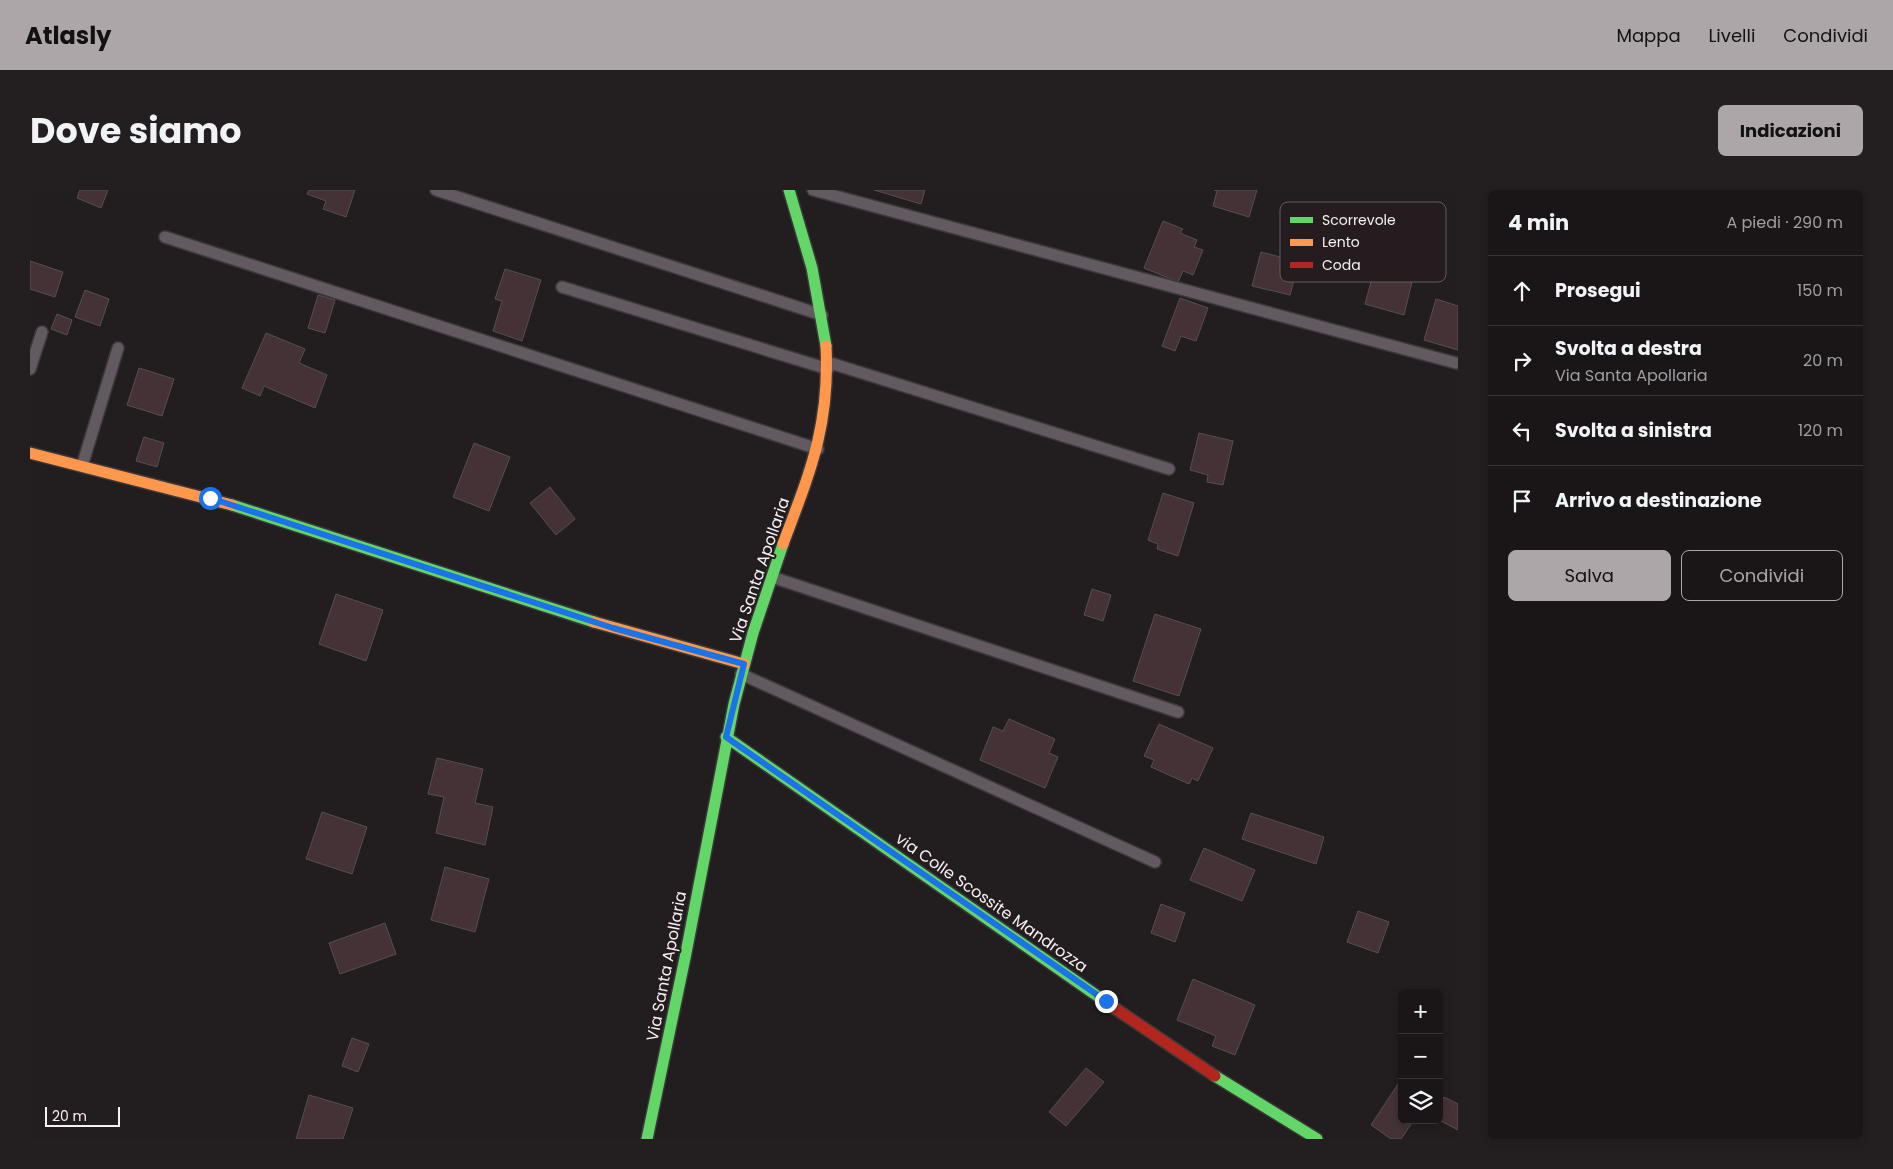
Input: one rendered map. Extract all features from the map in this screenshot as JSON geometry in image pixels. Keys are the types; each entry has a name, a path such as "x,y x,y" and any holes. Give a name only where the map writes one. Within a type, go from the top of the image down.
{"street":[{"name":"Via Santa Apollaria","path":"647,1139 688,940 726,737 743,669 771,577 818,449 826,401 827,366 824,316 813,266 789,190"},
{"path":"30,453 210,498 743,669"},
{"name":"via Colle Scossite Mandrozza","path":"726,737 1188,1059 1317,1139"}],"lane":[{"path":"436,190 824,316"},
{"path":"813,190 1456,363"},
{"path":"165,237 818,449"},
{"path":"562,287 1169,469"},
{"path":"30,369 42,332"},
{"path":"82,466 118,348"},
{"path":"771,577 1178,712"},
{"path":"743,669 1155,862"}],"building":[{"path":"80,190 108,190 101,208 77,198"},
{"path":"309,190 355,190 346,217 323,209 326,201 307,194"},
{"path":"874,190 925,190 921,204"},
{"path":"1214,190 1257,190 1249,217 1213,206 1217,191"},
{"path":"1163,221 1183,229 1180,233 1197,240 1194,247 1203,250 1193,275 1183,271 1178,282 1144,268"},
{"path":"1261,252 1280,257 1280,282 1294,282 1290,295 1252,286"},
{"path":"30,261 63,272 55,297 30,289"},
{"path":"505,269 541,280 522,341 493,331 502,301 495,299"},
{"path":"1371,282 1412,282 1404,315 1365,304"},
{"path":"85,290 109,299 100,326 75,317"},
{"path":"318,295 335,300 325,333 308,328"},
{"path":"1180,298 1208,308 1196,341 1181,336 1175,351 1162,346"},
{"path":"1436,299 1458,306 1458,350 1424,340"},
{"path":"57,314 72,320 67,335 51,329"},
{"path":"266,333 305,349 299,363 327,375 315,408 264,386 260,396 242,388"},
{"path":"139,368 174,379 162,416 127,405"},
{"path":"1199,433 1233,441 1223,485 1207,482 1208,475 1190,470"},
{"path":"144,437 164,443 157,467 136,461"},
{"path":"474,443 510,457 489,511 453,497"},
{"path":"550,487 575,519 556,535 530,503"},
{"path":"1163,493 1194,503 1178,556 1157,549 1158,544 1148,540"},
{"path":"1092,589 1111,595 1103,621 1084,615"},
{"path":"336,594 383,610 366,661 319,644"},
{"path":"1155,614 1201,629 1179,696 1133,681"},
{"path":"1009,719 1055,739 1049,753 1058,757 1045,788 980,760 993,727 1003,731"},
{"path":"1159,724 1213,748 1198,781 1192,778 1189,784 1151,767 1154,760 1144,756"},
{"path":"437,758 483,769 475,803 493,807 485,845 436,833 444,797 428,794"},
{"path":"322,812 367,827 352,874 306,859"},
{"path":"1251,813 1324,837 1316,864 1242,839"},
{"path":"1204,848 1255,870 1242,901 1190,880"},
{"path":"445,867 489,879 475,932 431,920"},
{"path":"1161,904 1185,913 1175,942 1151,933"},
{"path":"1358,911 1389,922 1378,953 1347,942"},
{"path":"385,923 396,954 340,974 329,943"},
{"path":"1193,979 1255,1005 1235,1055 1212,1046 1216,1036 1177,1020"},
{"path":"352,1038 369,1044 358,1072 342,1066"},
{"path":"1086,1068 1104,1082 1066,1126 1049,1112"},
{"path":"1398,1084 1398,1124 1411,1124 1401,1139 1391,1139 1371,1125"},
{"path":"309,1095 353,1108 343,1139 296,1139"},
{"path":"1444,1097 1458,1104 1458,1130 1443,1122"}],"traffic: fast":[{"path":"789,190 812,268 826,346"},
{"path":"232,505 594,622"},
{"path":"647,1139 685,958 734,704 753,633 783,544"},
{"path":"726,737 1116,1009"},
{"path":"1215,1076 1317,1139"}],"traffic: slow":[{"path":"783,544 810,471 821,425 825,401 826,346"},
{"path":"30,453 232,505"},
{"path":"594,622 744,664"}],"traffic: jam":[{"path":"1116,1009 1215,1076"}],"route":[{"path":"210,498 271,516 613,628 744,664 726,737 1106,1001"}]}
